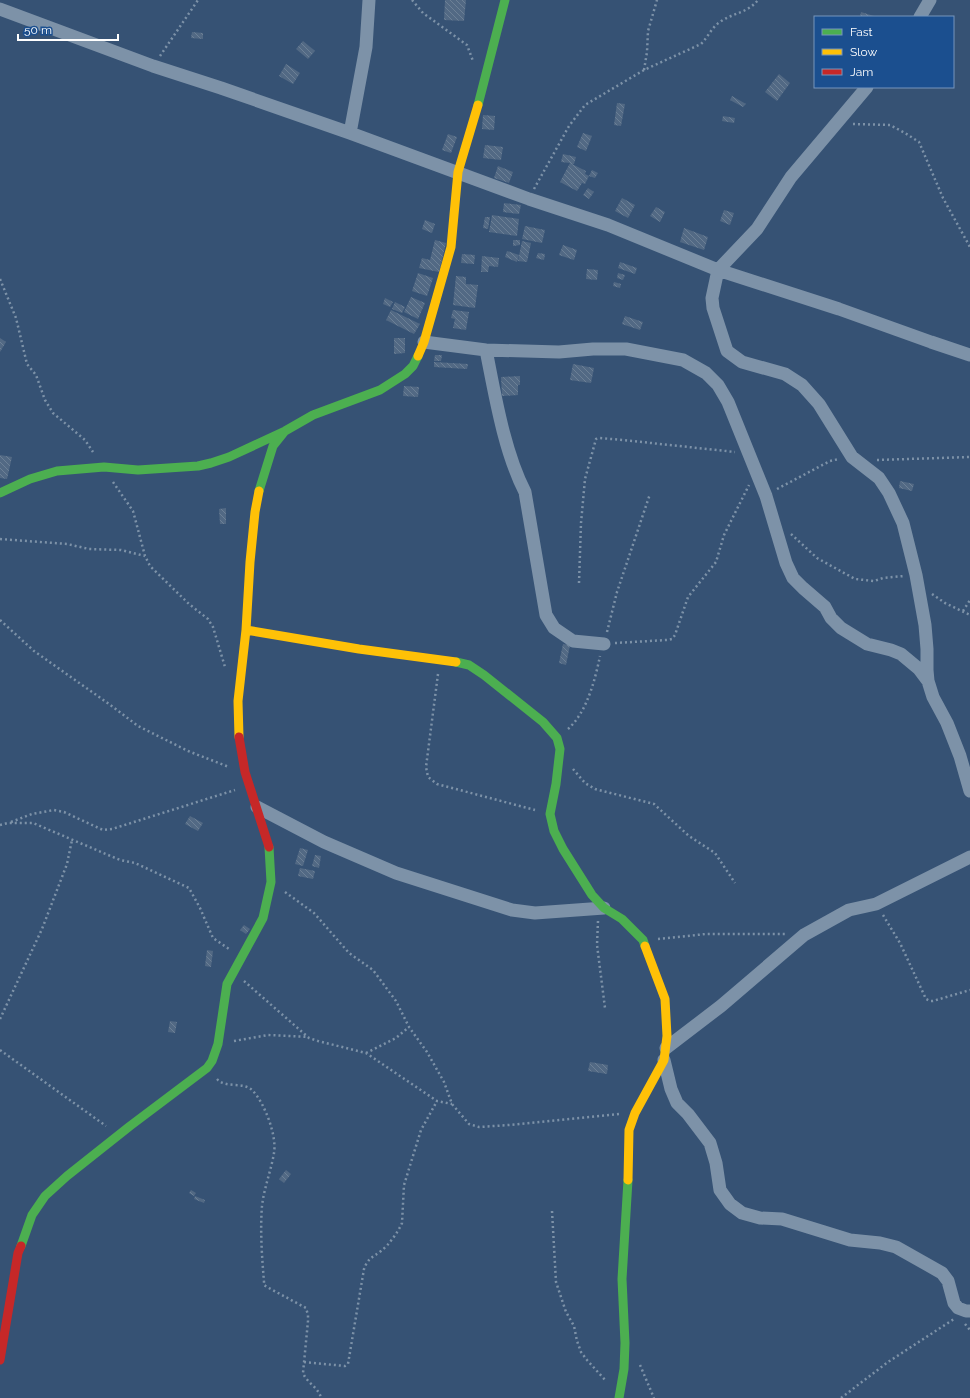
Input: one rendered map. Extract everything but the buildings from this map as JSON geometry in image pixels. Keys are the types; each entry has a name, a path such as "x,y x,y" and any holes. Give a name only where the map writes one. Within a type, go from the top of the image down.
{"street":[{"path":"350,133 366,47 369,0"},
{"path":"0,493 48,473 57,471 101,468 138,470 198,466 211,463 229,457 313,415 380,390 406,374 413,366 424,342 451,247 458,172 481,96 505,0"},
{"path":"921,16 930,0"},
{"path":"0,9 153,66 350,133 529,199 608,226 718,270 839,309 931,342 970,354"},
{"path":"866,88 791,177 757,229 718,270 712,298 713,308 726,351 742,362 785,374 802,384 819,404 854,459 879,478 889,493 903,523 916,578 925,625 927,650 926,670 928,681 933,697 948,723 960,756 970,791"},
{"path":"424,342 486,350 559,352 592,349 626,349 683,360 706,373 718,384 728,402 766,496 786,563 793,578 825,607 841,628 867,644 901,654 919,669 928,681"},
{"path":"486,350 495,395 509,449 517,476 525,492 546,615 554,628 573,641 604,644"},
{"path":"0,1360 18,1253 32,1215 46,1196 67,1176 118,1135 207,1068 212,1061 218,1044 228,984 233,972 263,918 271,882 270,848 245,772 239,742 238,701 246,630 255,512 261,482 273,446 285,430"},
{"path":"246,630 360,650 453,661 469,665 484,675 543,722 557,738 560,749 556,784 550,814 554,831 563,849 601,908 622,919 643,940 665,999 667,1036 665,1054 671,1089 677,1103 688,1114 710,1143 716,1163 720,1190 730,1204 742,1213 760,1218 782,1219 850,1240 896,1247 942,1273 948,1281 954,1303 958,1308 968,1311"},
{"path":"257,807 324,842 396,874 512,910 535,913 601,908"},
{"path":"619,1398 624,1369 625,1343 622,1278 627,1200 629,1130 635,1113 665,1054 804,935 849,910 876,904 970,857"}],"path":[{"path":"153,66 198,0"},
{"path":"412,0 423,13 467,45 474,63"},
{"path":"644,70 648,31 656,0"},
{"path":"529,199 569,126 585,105 644,70 701,44 719,22 750,8 758,0"},
{"path":"835,124 890,125 905,132 919,142 943,198 970,247"},
{"path":"0,278 16,318 27,364 36,375 45,400 53,413 85,440 101,468 134,511 145,556 150,566 189,604 208,619 213,627 228,674"},
{"path":"579,583 581,523 585,479 596,439 623,440 749,453"},
{"path":"766,496 830,461 970,456"},
{"path":"604,644 672,639 675,635 688,597 716,562 724,535 756,471"},
{"path":"557,738 577,722 593,685 617,592 650,494"},
{"path":"789,532 817,558 856,578 874,581 883,578 916,578 937,598 970,615"},
{"path":"0,539 67,544 90,549 121,550 145,556"},
{"path":"963,611 970,600"},
{"path":"0,620 34,651 138,726 188,751 245,772"},
{"path":"439,660 426,767 428,777 437,784 550,814"},
{"path":"572,767 585,783 595,789 654,804 689,836 715,853 735,883"},
{"path":"0,825 32,814 54,810 64,812 103,830 112,829 249,785"},
{"path":"8,823 33,823 120,860 135,863 189,888 200,908 213,938 241,957"},
{"path":"0,1019 42,929 68,864 72,840"},
{"path":"271,882 314,913 349,953 373,970 396,1001 409,1026 427,1052 444,1082 452,1104 469,1124 479,1127 635,1113"},
{"path":"876,904 900,943 926,999 933,1001 970,990"},
{"path":"601,908 597,946 605,1008"},
{"path":"643,940 706,934 804,935"},
{"path":"233,972 309,1038"},
{"path":"366,1053 396,1038 409,1026"},
{"path":"218,1044 268,1035 309,1038 366,1053 437,1101 452,1104"},
{"path":"0,1050 118,1135"},
{"path":"207,1068 219,1081 226,1084 248,1087 252,1090 261,1101 268,1115 273,1134 275,1151 263,1196 261,1220 264,1285 306,1308 308,1321 303,1373 320,1394 321,1398"},
{"path":"304,1362 345,1366 348,1364 366,1262 385,1247 400,1228 402,1223 404,1185 421,1130 437,1101"},
{"path":"552,1211 556,1282 566,1312 574,1326 577,1342 581,1352 608,1383"},
{"path":"841,1398 888,1362 968,1311"}],"traffic: fast":[{"path":"478,105 505,0"},
{"path":"0,493 30,479 57,471 104,467 138,470 198,466 211,463 229,457 285,431 313,415 380,390 405,374 413,366 418,356"},
{"path":"259,491 273,446 285,431"},
{"path":"456,662 469,665 484,675 543,722 557,738 560,749 556,784 550,814 554,831 563,849 592,895 604,908 622,919 643,940 645,946"},
{"path":"21,1246 32,1215 45,1196 67,1176 130,1126 207,1068 212,1061 218,1044 227,984 263,918 271,882 269,847"},
{"path":"619,1398 624,1369 625,1343 622,1279 628,1180"}],"traffic: slow":[{"path":"418,356 424,342 451,247 458,172 478,105"},
{"path":"239,737 238,701 246,630 250,562 255,512 259,491"},
{"path":"246,630 359,649 456,662"},
{"path":"628,1180 629,1130 635,1113 664,1060 667,1036 665,999 645,946"}],"traffic: jam":[{"path":"239,737 245,772 269,847"},
{"path":"0,1360 18,1253 21,1246"}]}
